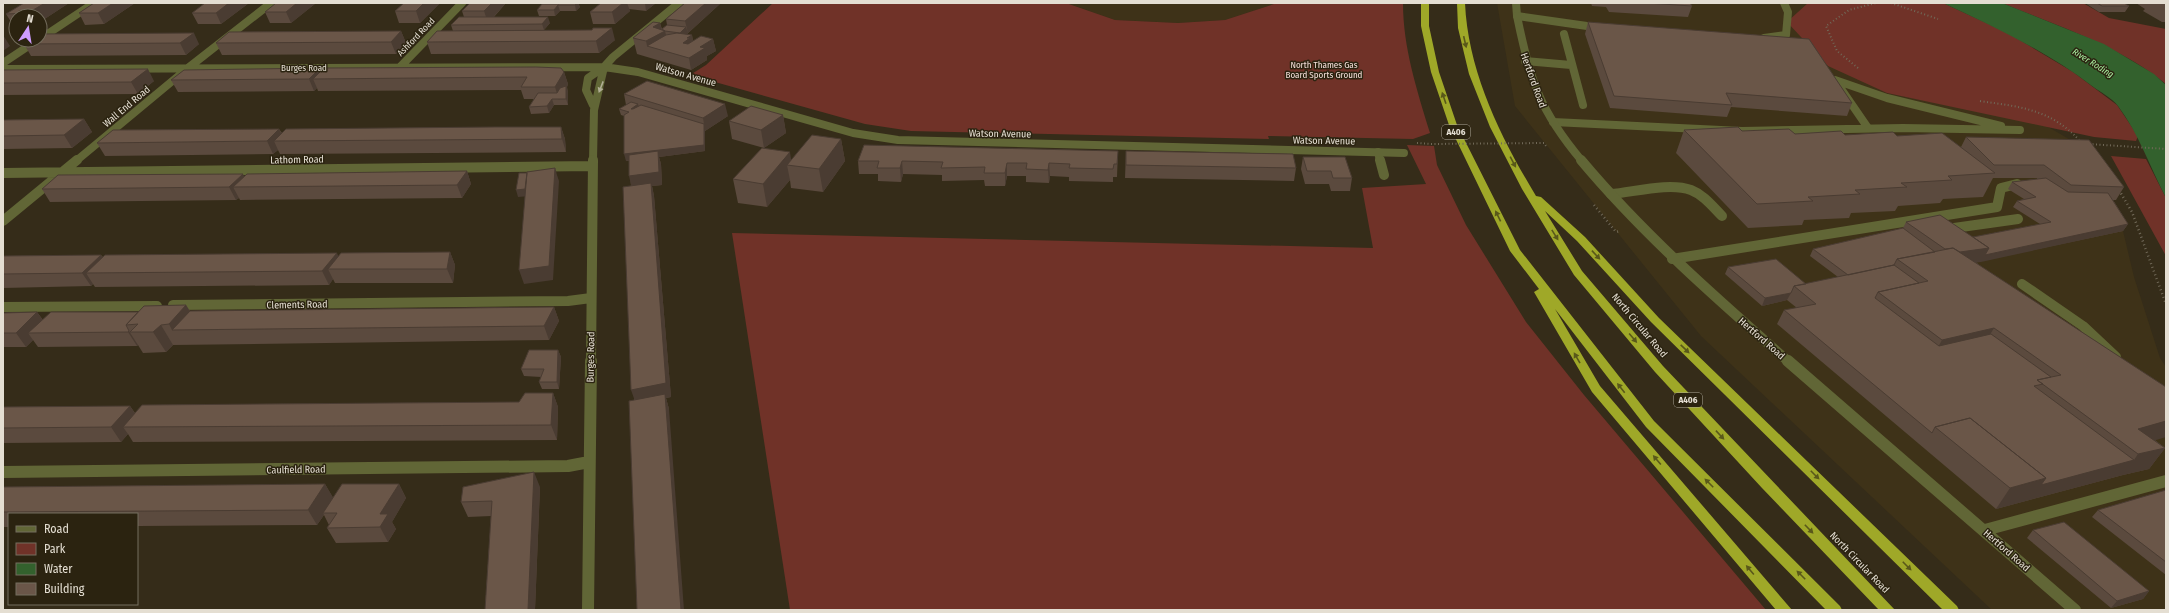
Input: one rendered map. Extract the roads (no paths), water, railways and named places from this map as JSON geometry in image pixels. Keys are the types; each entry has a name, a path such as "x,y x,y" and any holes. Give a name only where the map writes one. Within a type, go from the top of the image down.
{"highway":[{"name":"A406","path":"1425,3 1425,26 1435,72 1453,125 1515,252 1596,389 1785,610"},
{"name":"North Circular Road","path":"1460,3 1462,28 1473,74 1494,126 1527,189 1578,273 1659,369 1767,485 1888,610"},
{"name":"A406","path":"1527,189 1581,239 1655,320 1952,610"},
{"name":"A406","path":"1515,252 1650,424 1831,607"}],"street":[{"path":"48,33 94,3"},
{"name":"Wall End Road","path":"3,221 188,68 271,3"},
{"name":"Ashford Road","path":"400,67 462,3"},
{"path":"604,67 613,57 679,3"},
{"name":"Hertford Road","path":"1516,3 1525,61 1541,103 1567,143 1611,194 1672,259 1985,530 2075,610"},
{"path":"1753,40 1786,35 1788,12 1784,3"},
{"path":"1517,16 1608,28"},
{"path":"1564,34 1583,105"},
{"path":"3,63 26,48"},
{"path":"1525,61 1571,64"},
{"name":"Burges Road","path":"3,69 604,67"},
{"name":"Burges Road","path":"593,105 586,90 588,78 604,67"},
{"name":"Burges Road","path":"588,610 593,105 604,80 604,67"},
{"name":"Watson Avenue","path":"604,67 638,72 853,133 898,140 1404,153"},
{"path":"1553,122 1742,131 1868,128 2020,130 1887,98 1835,80 1868,128"},
{"path":"1378,152 1384,175"},
{"name":"Lathom Road","path":"3,173 576,168 592,166"},
{"path":"1672,259 1996,207 2001,188 2017,184"},
{"path":"1611,194 1679,188 1691,190 1703,197 1722,216"},
{"path":"1913,220 1949,230 2018,219"},
{"path":"2022,284 2083,326 2122,362"},
{"name":"Clements Road","path":"3,307 568,301 591,298"},
{"name":"Caulfield Road","path":"3,472 568,466 589,462"},
{"path":"1985,530 2166,482"}],"water":[{"name":"River Roding","path":"1943,3 2002,3 2104,44 2154,74 2166,85 2166,198 2132,128 2113,100 2075,73 2038,51"}],"park label":[{"name":"North Thames Gas Board Sports Ground","path":"1324,70"}]}
